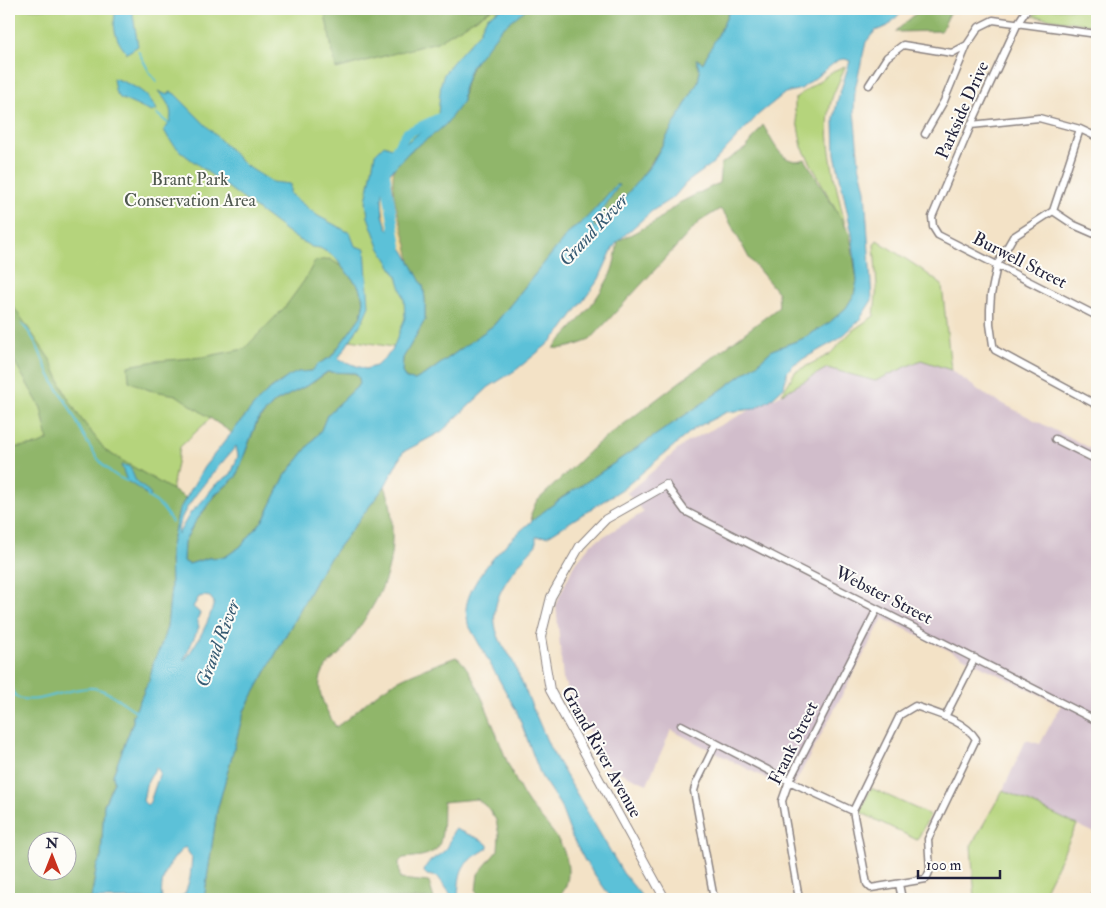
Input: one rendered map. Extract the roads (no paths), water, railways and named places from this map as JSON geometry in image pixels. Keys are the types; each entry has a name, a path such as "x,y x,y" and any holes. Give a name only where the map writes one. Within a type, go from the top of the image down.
{"street":[{"name":"Parkside Drive","path":"933,227 932,217 971,126 1018,23 1027,9"},
{"path":"925,134 944,101 967,45 978,27 993,20 1097,34"},
{"path":"869,85 887,57 903,45 952,53 967,45"},
{"path":"971,126 1039,118 1080,129 1097,137"},
{"path":"1080,129 1053,211 1013,237 998,264 990,309 995,350 1097,405"},
{"path":"1053,211 1074,225 1097,235"},
{"name":"Burwell Street","path":"933,227 938,235 1097,316"},
{"path":"1055,439 1097,460"},
{"name":"Webster Street","path":"666,485 685,511 1097,721"},
{"name":"Grand River Avenue","path":"665,899 550,690 541,637 551,597 580,546 606,519 666,485"},
{"name":"Frank Street","path":"799,899 782,801 789,781 877,609"},
{"path":"945,717 975,658"},
{"path":"914,706 945,717 971,732 976,739 928,839 930,870 926,878 872,888 867,884 853,811 900,715 914,706"},
{"path":"681,725 789,781 853,811"},
{"path":"714,899 694,791 716,743"},
{"path":"899,884 902,899"},
{"path":"1092,899 1097,890"}],"water":[{"path":"116,9 132,9 138,46 127,53 115,33"},
{"path":"501,9 526,9 502,28 471,67 463,90 463,101 446,124 410,151 385,178 382,200 383,215 387,227 405,252 423,286 425,299 425,320 403,358 402,372 406,379 415,380 429,372 494,325 570,231 589,216 616,185 619,185 593,224 595,228 617,206 651,165 698,82 700,71 696,59 703,63 730,9 904,9 888,26 875,31 866,42 855,89 854,111 859,164 865,190 872,300 858,322 839,339 794,364 787,372 784,387 770,400 754,409 727,412 695,428 624,488 548,536 536,537 536,545 514,571 498,597 495,611 495,626 500,641 511,657 550,748 623,873 644,899 612,899 585,861 572,837 560,805 541,776 517,712 468,624 466,609 471,592 480,575 494,557 529,523 564,497 703,403 757,364 772,350 802,339 829,323 846,308 854,295 857,281 852,234 835,154 834,119 837,102 850,61 845,59 838,60 801,89 785,93 759,114 712,164 686,183 674,197 652,211 618,241 599,279 562,330 548,344 516,370 489,387 441,432 403,452 385,486 324,566 244,711 217,811 204,899 176,899 185,894 190,878 192,858 185,847 167,870 162,884 162,899 91,899 97,865 101,860 104,805 114,782 113,775 133,722 133,716 150,678 154,660 160,649 167,627 171,588 170,550 179,510 204,467 255,404 289,376 298,372 312,371 318,364 331,357 361,316 364,301 358,285 335,257 320,248 312,247 294,237 181,152 169,139 164,130 168,125 171,114 168,104 158,91 167,95 171,92 175,94 245,165 272,182 290,184 290,194 318,216 350,233 355,246 365,249 369,306 362,322 338,359 365,369 376,366 392,351 405,318 404,299 397,276 379,247 368,217 366,201 375,154 384,145 397,150 432,123 438,114 441,83 444,74 479,33 487,17","holes":["327,372 355,373 359,378 360,384 327,415 321,430 285,476 264,519 240,547 225,557 208,558 189,564 183,561 184,542 194,524 215,495 236,477 257,421 275,402 310,384","236,446 238,456 231,474 215,485 191,512 178,534 179,525 191,501","199,597 210,597 214,602 203,631 184,660 199,627 197,620 200,613 193,607","156,767 160,772 150,802 147,805 143,801 146,785"]},
{"path":"113,78 127,83 144,93 157,110 151,112 120,98 115,91"},
{"path":"121,465 130,468 136,481 151,496 148,497 127,481"},
{"path":"455,829 482,840 488,845 488,848 464,866 460,878 458,896 452,896 438,877 427,875 424,872 427,864 447,848"}],"waterway":[{"path":"138,51 157,82"},
{"path":"157,114 169,124"},
{"name":"Grand River","path":"398,252 384,167 407,133 446,115"},
{"path":"22,324 32,337 49,374 92,450 107,469 127,481"},
{"path":"148,497 159,505 172,522"},
{"path":"9,649 11,688 18,698 27,700 45,698 82,688 92,688 110,694 137,712"}],"park label":[{"name":"Brant Park Conservation Area","path":"190,189"}]}
